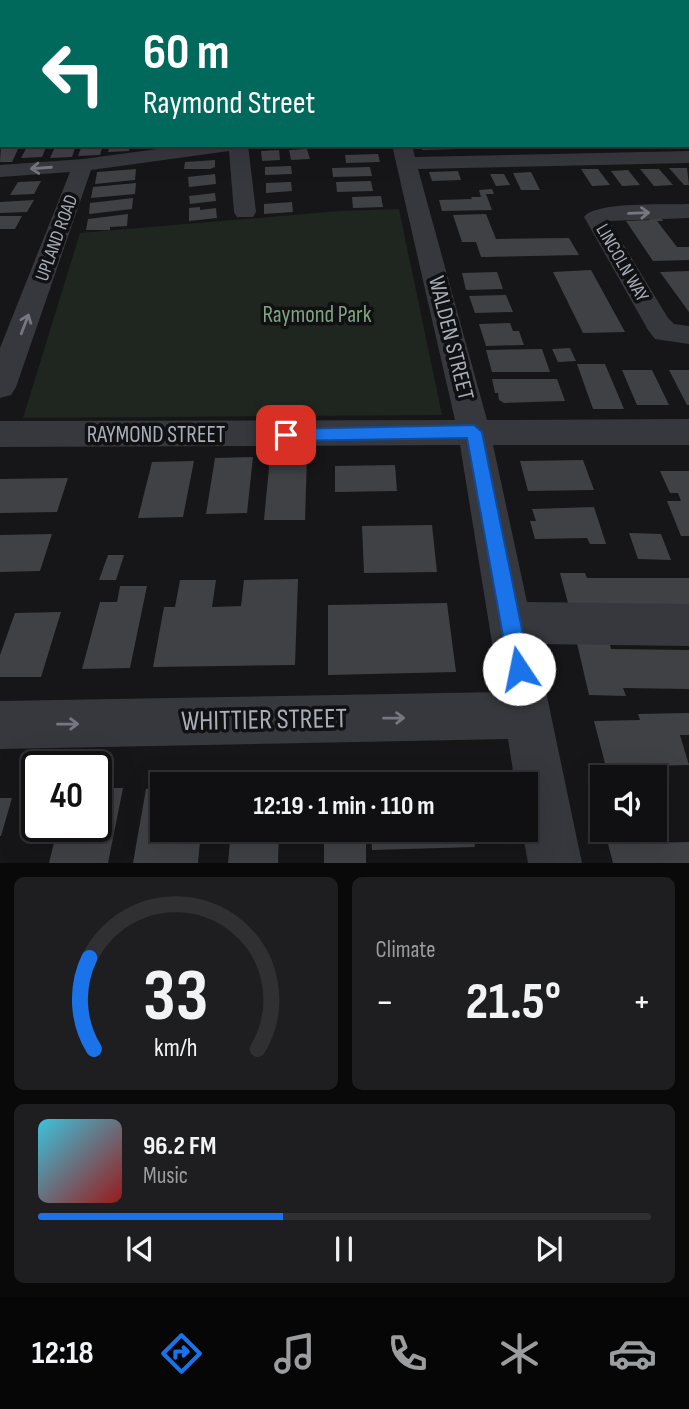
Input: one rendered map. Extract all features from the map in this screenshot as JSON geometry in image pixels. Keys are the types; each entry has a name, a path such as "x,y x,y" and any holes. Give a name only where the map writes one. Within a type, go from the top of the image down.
{"street":[{"path":"83,165 221,147"},
{"path":"236,147 245,212"},
{"path":"405,154 678,153"},
{"name":"WALDEN STREET","path":"405,154 474,432 555,863"},
{"name":"UPLAND ROAD","path":"0,171 83,165 0,387"},
{"name":"LINCOLN WAY","path":"689,211 601,214 595,217 658,324 665,332 689,335"},
{"name":"RAYMOND STREET","path":"0,435 689,432"},
{"path":"511,623 689,625"},
{"name":"WHITTIER STREET","path":"0,725 528,715"}],"green space":[{"name":"Raymond Park","path":"399,209 442,415 23,418 80,233 340,211"}],"building":[{"path":"1,147 19,147 12,162 0,162"},
{"path":"27,147 46,147 42,157 21,158"},
{"path":"55,147 75,147 72,157 50,158"},
{"path":"81,147 102,147 100,155 78,156"},
{"path":"109,147 130,147 129,151 108,152"},
{"path":"421,147 493,147 493,148 422,150"},
{"path":"307,149 310,159 291,160 289,150"},
{"path":"279,150 280,160 262,161 261,151"},
{"path":"378,154 380,162 346,163 345,155"},
{"path":"215,160 215,167 210,169 184,169 185,162"},
{"path":"291,166 292,174 265,175 265,167"},
{"path":"370,167 372,176 333,177 332,168"},
{"path":"669,168 687,168 689,185 684,185"},
{"path":"136,169 135,180 95,184 97,172"},
{"path":"581,169 598,169 610,185 592,186"},
{"path":"640,169 659,169 673,185 654,186"},
{"path":"628,170 640,185 622,186 611,171"},
{"path":"458,171 461,180 432,181 429,172"},
{"path":"531,172 540,190 521,190 513,173"},
{"path":"215,174 216,184 189,187 188,177"},
{"path":"490,174 504,174 510,185 496,186"},
{"path":"41,181 34,194 10,195 18,182"},
{"path":"371,181 373,191 337,192 336,182"},
{"path":"291,182 292,191 266,193 266,183"},
{"path":"136,183 135,194 91,198 93,187"},
{"path":"492,189 494,194 486,194 492,210 442,211 439,200 472,199 471,197 481,197 479,190"},
{"path":"215,193 216,201 190,204 189,196"},
{"path":"381,196 383,207 353,208 352,197"},
{"path":"133,198 132,209 89,214 90,203"},
{"path":"34,200 27,212 0,213 0,202"},
{"path":"292,202 293,212 264,214 264,204"},
{"path":"200,207 200,210 216,208 217,218 189,221 189,208"},
{"path":"128,214 127,226 110,227 110,230 86,230 88,219"},
{"path":"486,214 496,239 569,238 579,255 481,257 476,242 462,242 453,215"},
{"path":"0,216 22,216 15,229 0,229"},
{"path":"647,216 660,216 663,221 657,221 677,247 689,247 689,260 653,261 626,221 650,220"},
{"path":"591,270 625,332 583,333 553,272"},
{"path":"689,271 689,312 660,272"},
{"path":"497,272 503,289 466,290 462,273"},
{"path":"506,295 513,312 475,313 469,296"},
{"path":"510,323 513,331 519,331 524,345 486,346 479,324"},
{"path":"570,348 576,361 558,362 552,349"},
{"path":"542,349 550,372 492,372 486,350"},
{"path":"577,364 605,364 624,409 593,409"},
{"path":"622,370 652,370 669,405 637,405"},
{"path":"669,370 689,370 689,405 687,405"},
{"path":"492,379 557,379 565,401 504,403 499,400 498,393 495,393"},
{"path":"253,457 247,513 206,514 215,458"},
{"path":"270,457 307,457 305,520 264,520"},
{"path":"583,460 594,490 528,491 520,461"},
{"path":"194,461 183,517 138,518 152,462"},
{"path":"395,465 397,491 335,492 335,466"},
{"path":"660,471 689,471 689,536 681,536 667,501 681,501 678,493 670,493"},
{"path":"68,478 57,512 0,513 0,479"},
{"path":"594,507 606,544 590,544 587,538 535,539 530,521 536,521 532,509"},
{"path":"432,525 437,572 364,573 362,526"},
{"path":"629,533 661,534 671,560 638,559"},
{"path":"52,534 40,571 0,572 0,535"},
{"path":"108,555 124,555 116,580 99,580"},
{"path":"560,573 585,573 587,578 689,578 689,611 572,618"},
{"path":"298,579 295,665 153,667 164,607 175,607 180,580 216,580 212,607 241,606 244,580"},
{"path":"120,586 147,586 130,668 82,669 100,602 117,602"},
{"path":"447,603 456,672 328,675 328,605"},
{"path":"61,612 41,677 0,677 0,655 15,613"},
{"path":"576,639 609,640 611,649 689,650 689,689 623,688 626,696 589,695"},
{"path":"689,713 689,735 680,735 689,765 605,765 594,721 640,720 638,714"},
{"path":"112,788 123,788 108,863 49,863 54,842 112,842"},
{"path":"146,789 150,789 150,842 200,842 198,863 133,863"},
{"path":"0,798 12,798 1,836 0,836"},
{"path":"230,842 279,842 278,863 228,863"},
{"path":"372,842 474,842 475,847 372,850"},
{"path":"689,842 689,863 613,863 608,844"},
{"path":"324,844 366,844 366,863 324,863"}],"route":[{"path":"286,435 474,432 519,669"}]}
